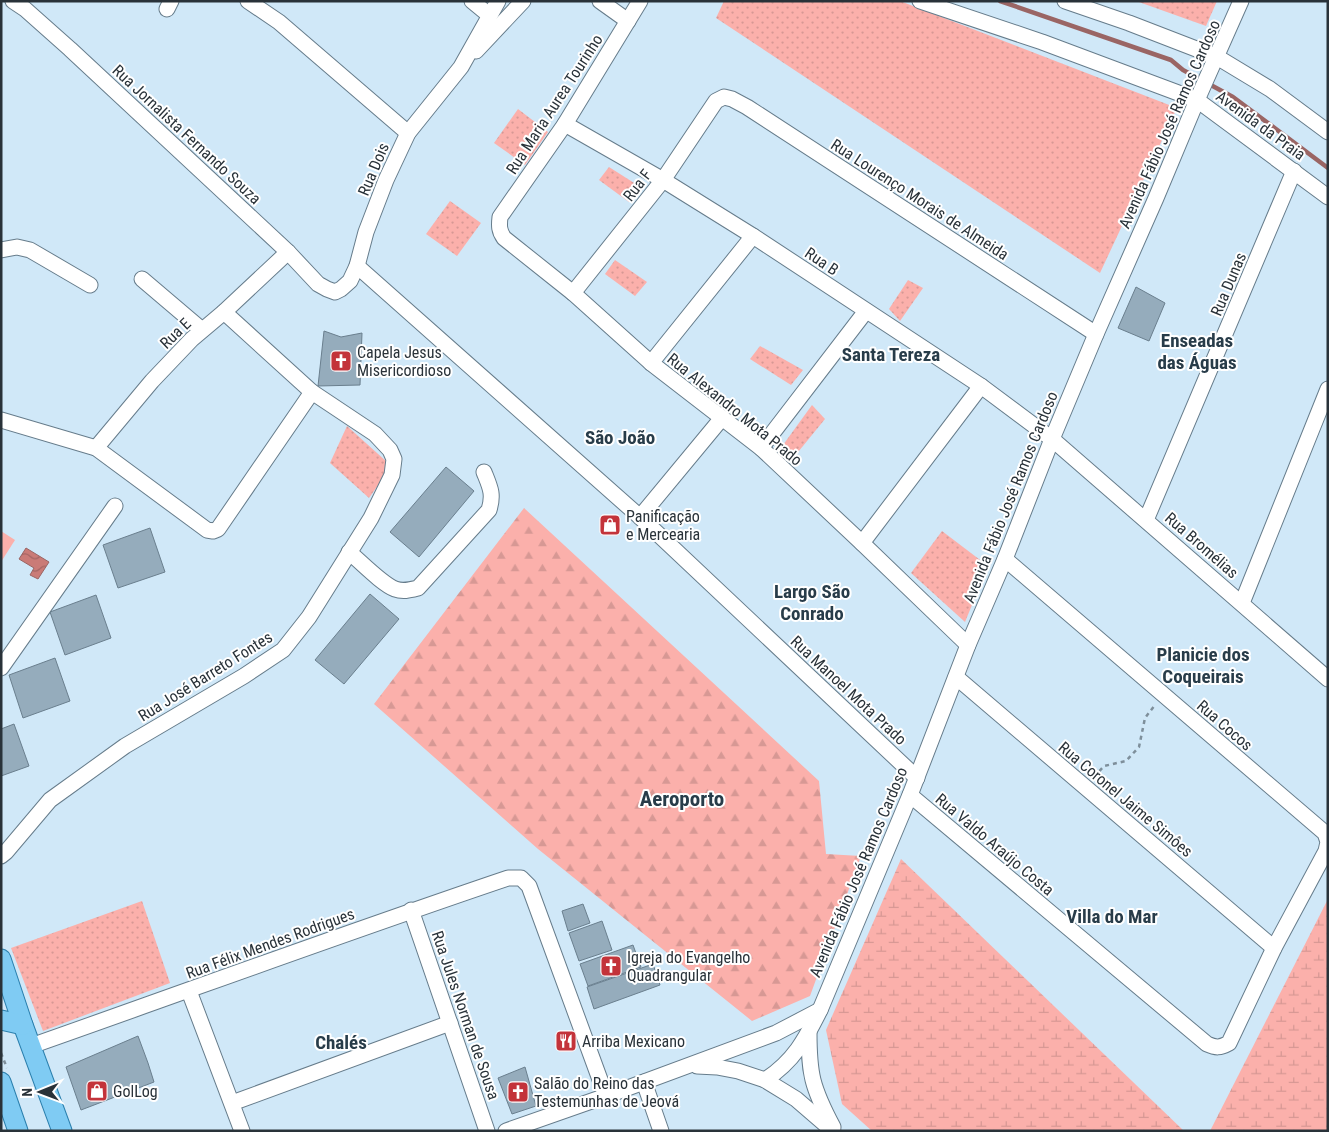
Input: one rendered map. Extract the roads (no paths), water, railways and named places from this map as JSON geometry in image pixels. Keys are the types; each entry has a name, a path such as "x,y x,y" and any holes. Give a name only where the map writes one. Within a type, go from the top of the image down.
{"main road":[{"path":"1,959 62,1131"},
{"path":"1,1020 23,1024"},
{"path":"1,1082 18,1131"}],"street":[{"name":"Rua Jornalista Fernando Souza","path":"13,1 25,9 70,49 288,252 318,284 335,292"},
{"path":"248,1 279,22 408,133"},
{"path":"472,1 489,16"},
{"name":"Rua Dois","path":"461,67 498,1"},
{"name":"Rua Dois","path":"335,292 350,281 357,266 366,232 386,180 408,133 461,67 523,1"},
{"path":"600,1 628,20"},
{"name":"Rua Maria Aurea Tourinho","path":"498,226 500,218 565,124 640,1"},
{"name":"Avenida da Praia","path":"920,1 1198,98 1328,197"},
{"path":"1065,1 1129,23 1270,89 1328,132"},
{"name":"Avenida Fábio José Ramos Cardoso","path":"765,1080 779,1071 789,1061 809,1032 820,1010 917,778 968,645 1005,559 1052,439 1198,98 1242,1"},
{"name":"Rua F","path":"573,293 663,180 716,102 724,97"},
{"name":"Rua Lourenço Morais de Almeida","path":"724,97 747,107 1096,334"},
{"name":"Rua B","path":"565,124 663,180 753,236 981,386 1052,439"},
{"name":"Rua Dunas","path":"1146,520 1294,171"},
{"name":"Rua Alexandro Mota Prado","path":"498,226 500,234 504,238 573,293 651,363 761,448 862,542 968,645"},
{"path":"651,363 753,236"},
{"path":"1,250 16,247 30,250 90,285"},
{"name":"Rua E","path":"96,448 152,381 192,339 288,252"},
{"name":"Rua Manoel Mota Prado","path":"357,266 640,517 917,778"},
{"path":"142,279 202,330"},
{"path":"761,448 866,311"},
{"path":"1,420 96,448 207,530 214,531 218,529 312,392 224,312"},
{"path":"862,542 981,386"},
{"path":"1242,603 1328,389"},
{"name":"Rua José Barreto Fontes","path":"1,856 50,800 125,746 244,676 283,650 308,617 371,518 392,475 394,459 390,450 375,434 312,392"},
{"path":"640,517 722,418"},
{"name":"Rua Bromélias","path":"1052,439 1328,679"},
{"path":"349,552 380,579 395,589 406,591 418,588 489,510 492,501 492,491 484,472"},
{"path":"1,668 115,506"},
{"name":"Rua Cocos","path":"1005,559 1325,833 1328,842"},
{"name":"Rua Coronel Jaime Simôes","path":"956,677 1274,948"},
{"name":"Rua Valdo Araújo Costa","path":"910,795 1207,1044 1222,1047 1229,1043 1274,948"},
{"path":"1274,948 1326,851 1328,842"},
{"name":"Rua Félix Mendes Rodrigues","path":"31,1046 411,910 508,878 521,878 529,886 606,1096"},
{"name":"Rua Jules Norman de Sousa","path":"411,910 487,1131"},
{"path":"189,991 242,1131"},
{"path":"506,1131 537,1126 606,1096 776,1033 820,1010"},
{"path":"232,1103 450,1023"},
{"path":"809,1032 809,1057 813,1080 834,1131"},
{"path":"691,1065 738,1071 765,1080 796,1099 834,1131"},
{"path":"644,1082 661,1131"}],"water":[{"path":"26,548 49,562 38,579 30,575 34,568 19,559"}],"waterway":[{"path":"1000,1 1171,60 1183,70 1233,97 1328,168"}],"place":[{"name":"Capela Jesus Misericordioso","path":"341,361"},
{"name":"Panificação e Mercearia","path":"610,525"},
{"name":"Igreja do Evangelho Quadrangular","path":"611,966"},
{"name":"Arriba Mexicano","path":"566,1041"},
{"name":"GolLog","path":"97,1091"},
{"name":"Salão do Reino das Testemunhas de Jeová","path":"518,1092"}],"district":[{"name":"Enseadas das Águas","path":"1197,351"},
{"name":"Santa Tereza","path":"891,354"},
{"name":"São João","path":"620,437"},
{"name":"Largo São Conrado","path":"812,602"},
{"name":"Planicie dos Coqueirais","path":"1203,665"},
{"name":"Aeroporto","path":"682,799"},
{"name":"Villa do Mar","path":"1112,916"},
{"name":"Chalés","path":"341,1042"}]}
